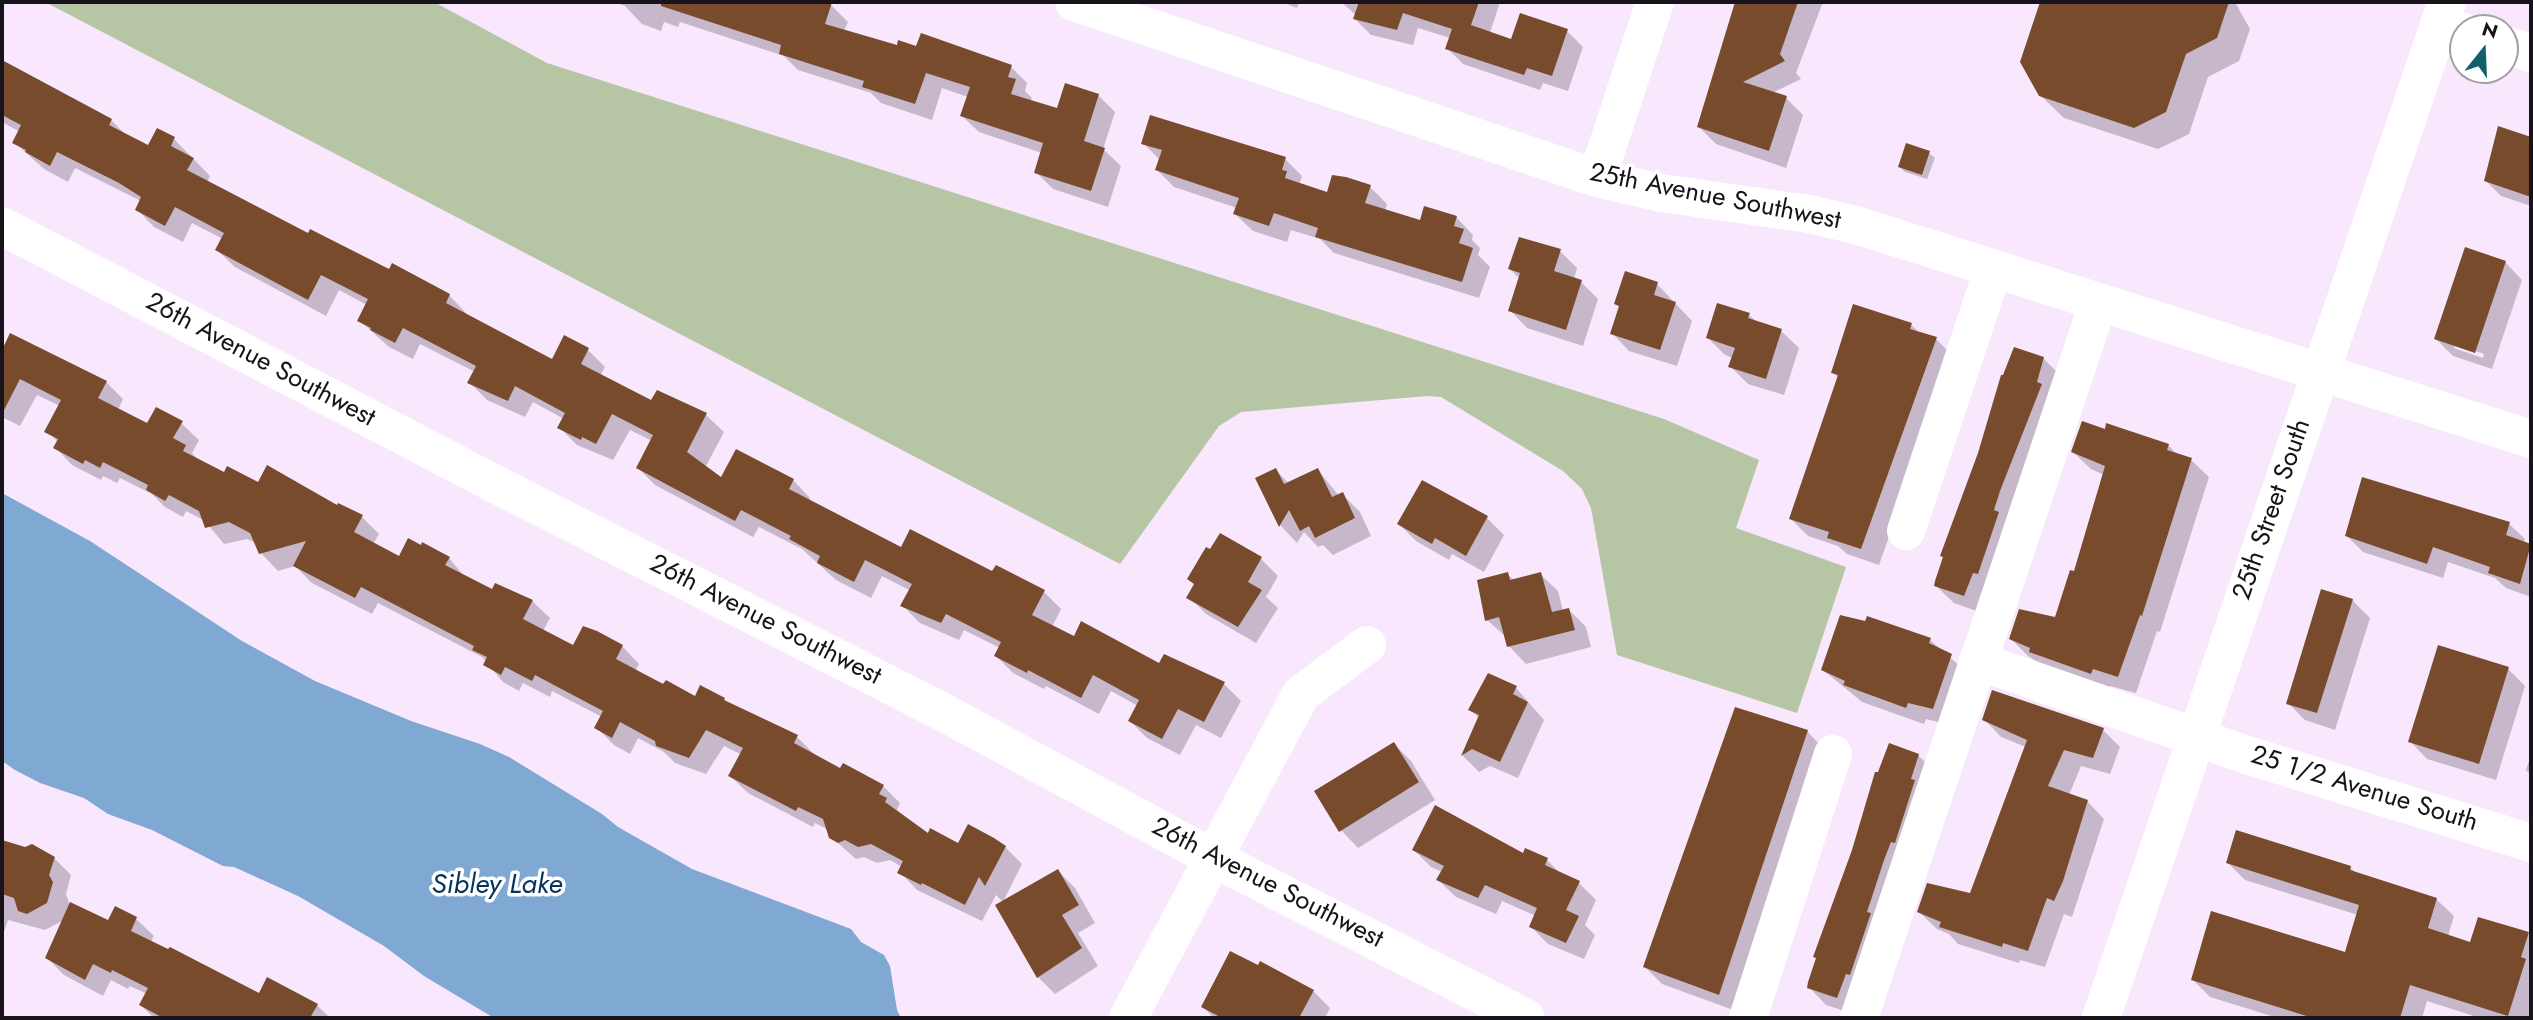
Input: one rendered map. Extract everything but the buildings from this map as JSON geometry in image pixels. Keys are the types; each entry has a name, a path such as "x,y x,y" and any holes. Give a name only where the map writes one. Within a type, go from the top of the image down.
{"street":[{"name":"25th Avenue Southwest","path":"1074,2 1597,178 1661,193 1809,214 1856,225 2098,304 2531,439"},
{"path":"1597,178 1655,2"},
{"name":"25th Street South","path":"2101,1018 2319,373 2449,23"},
{"name":"26th Avenue Southwest","path":"2,226 485,478 941,710 1215,859 1526,1018"},
{"path":"1906,531 1993,270"},
{"path":"1859,1018 2098,304"},
{"path":"1128,1018 1301,694 1367,645"},
{"name":"25 1/2 Avenue South","path":"1978,661 2247,755 2531,843"},
{"path":"1748,1018 1833,754"}],"green space":[{"path":"45,2 434,2 547,63 1664,419 1759,460 1736,528 1846,567 1797,713 1617,655 1591,508 1582,489 1563,471 1441,397 1241,412 1219,426 1120,564"}],"water":[{"name":"Sibley Lake","path":"2,493 90,541 242,641 315,681 411,721 480,744 509,757 602,814 618,827 692,869 851,929 861,942 884,955 890,966 897,1010 901,1018 494,1018 424,976 384,946 298,896 234,867 223,866 152,830 108,814 84,798 40,783 15,770 2,761"}]}
